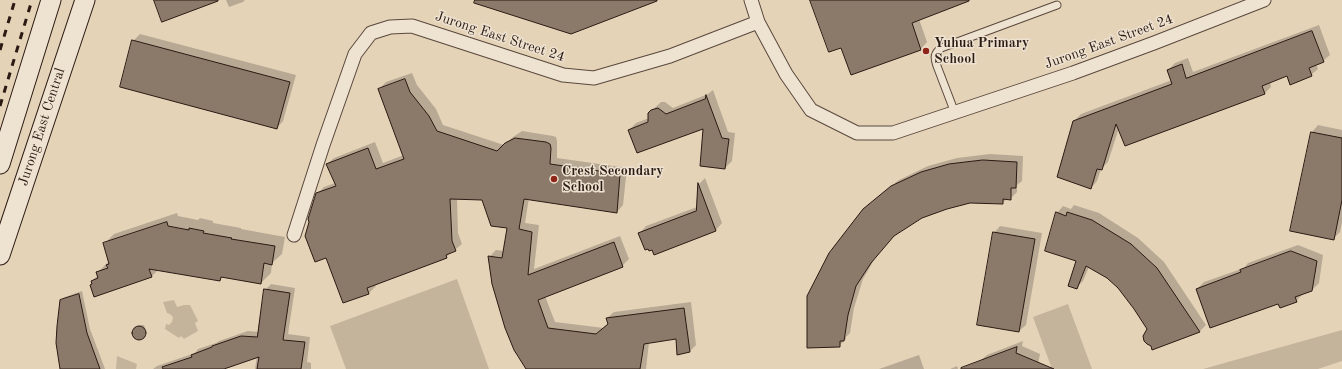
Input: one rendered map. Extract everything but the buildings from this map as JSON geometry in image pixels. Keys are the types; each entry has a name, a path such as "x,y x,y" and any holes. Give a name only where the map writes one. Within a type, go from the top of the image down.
{"main road":[{"name":"Jurong East Central","path":"0,164 51,0"},
{"name":"Jurong East Central","path":"0,255 85,0"}],"street":[{"name":"Jurong East Street 24","path":"751,0 758,22 786,74 811,110 857,133 893,134 1142,48 1264,0"},
{"name":"Jurong East Street 24","path":"294,235 323,145 355,54 371,33 390,27 412,26 563,75 594,78 670,56 758,22"}],"lane":[{"path":"955,112 934,58 936,53 941,48 1057,5"}],"shaded area":[{"path":"457,279 489,369 346,369 330,326"},
{"path":"174,300 177,307 190,305 198,321 195,323 198,331 184,339 181,336 179,338 165,329 166,324 169,325 172,322 173,317 167,313 163,302"},
{"path":"1068,304 1092,369 1052,369 1033,317"},
{"path":"1342,330 1342,361 1318,369 1203,369"},
{"path":"117,356 137,364 136,369 116,369"}],"railway":[{"path":"0,50 15,0"},
{"path":"0,106 32,0"}],"place":[{"name":"Yuhua Primary School","path":"926,51"},
{"name":"Crest Secondary School","path":"554,179"}]}
